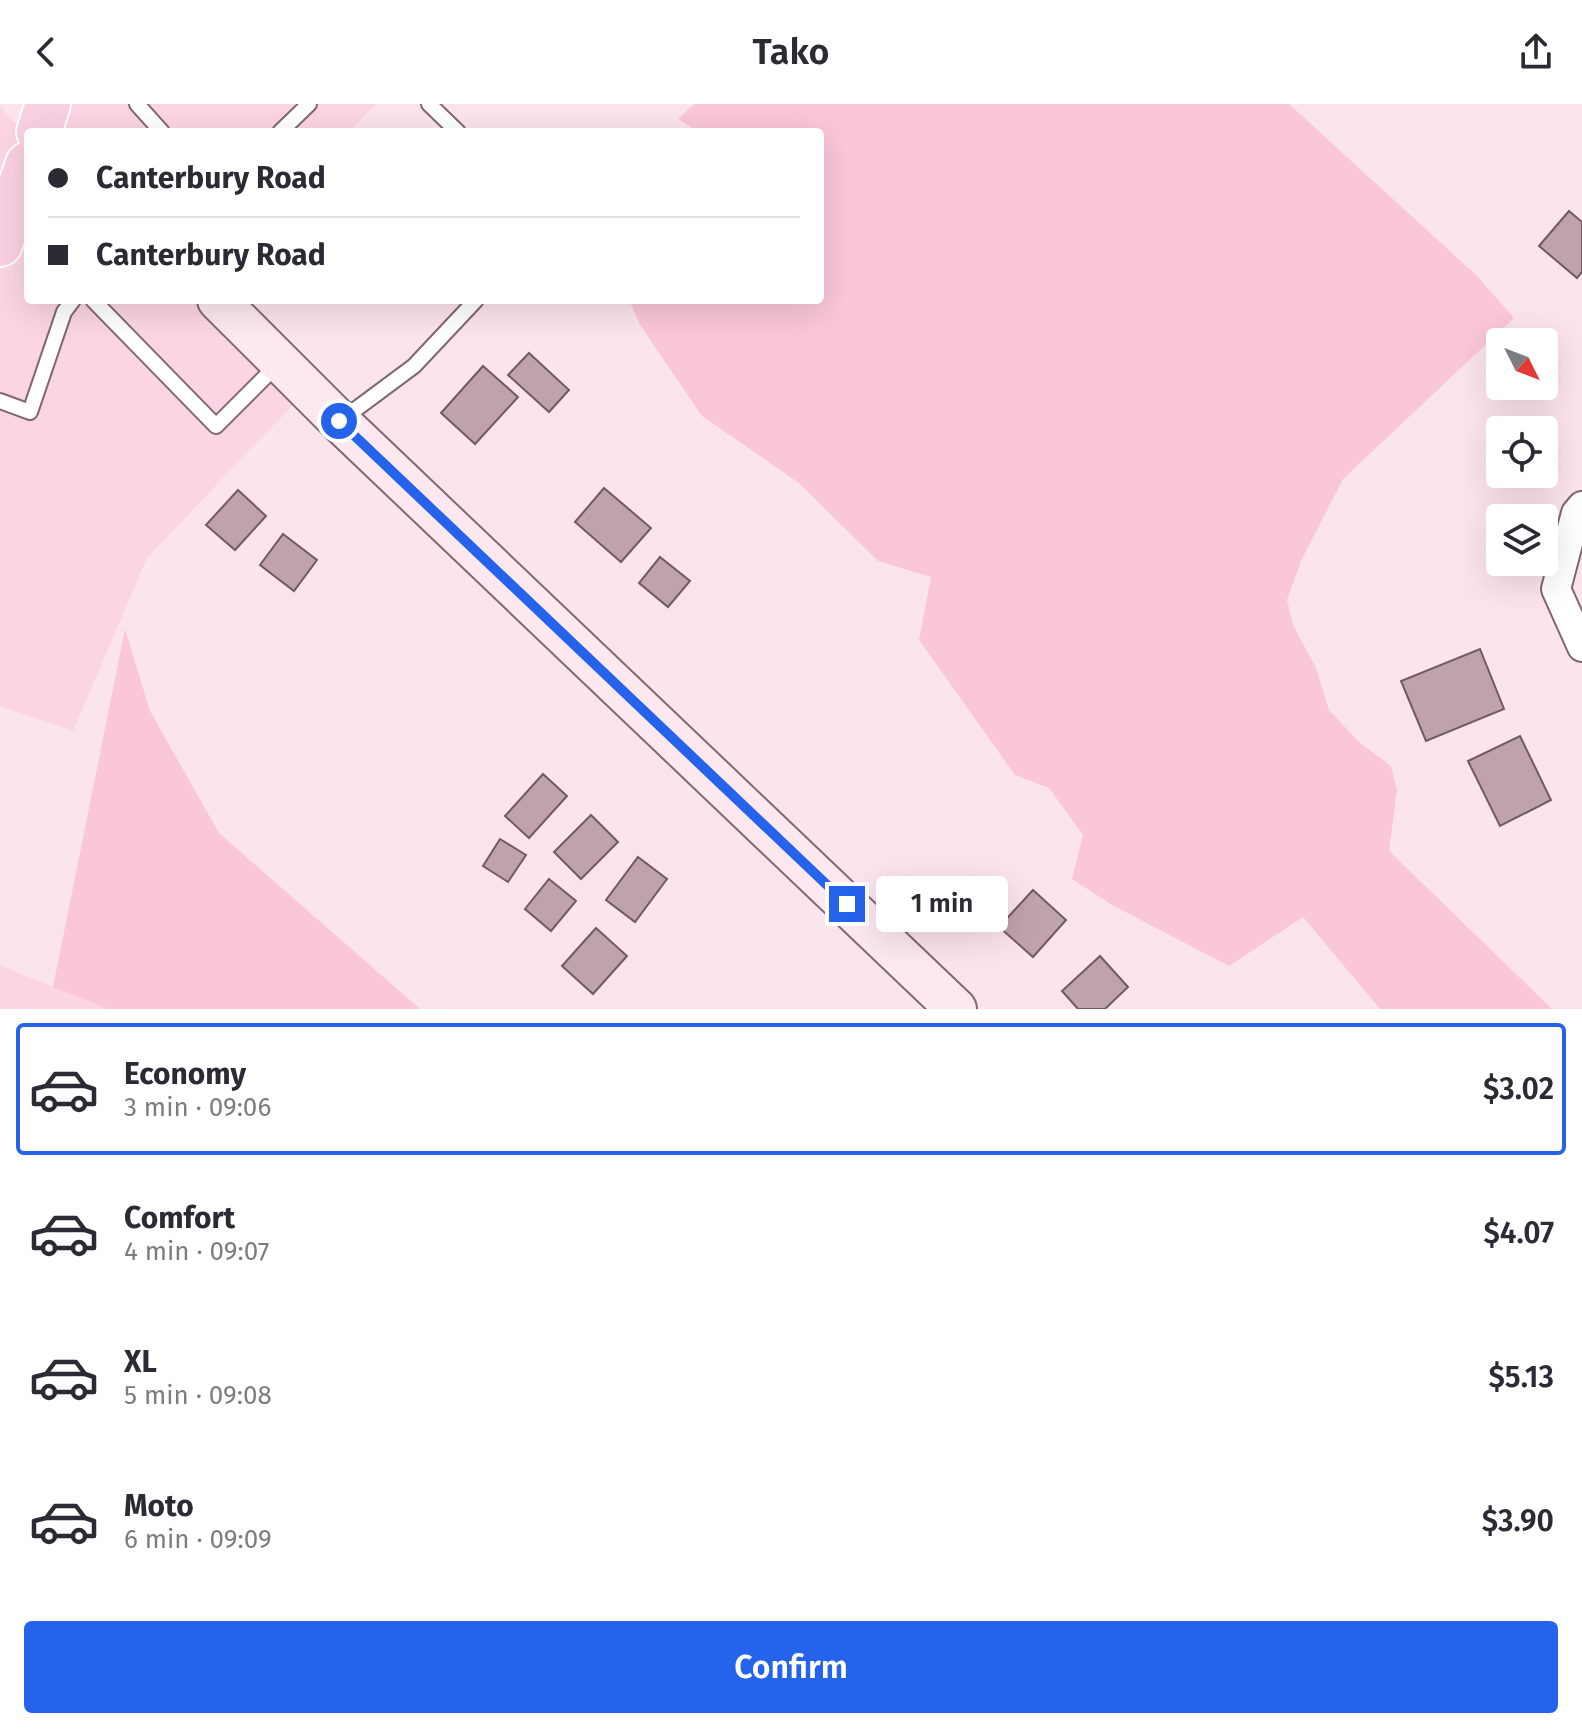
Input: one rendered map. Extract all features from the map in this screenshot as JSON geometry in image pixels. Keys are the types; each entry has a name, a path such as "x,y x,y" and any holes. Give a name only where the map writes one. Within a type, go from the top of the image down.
{"main road":[{"path":"0,244 24,170"}],"street":[{"path":"222,304 339,421 956,1009"},
{"path":"1582,506 1576,513 1556,589 1582,647"}],"lane":[{"path":"137,104 158,128"},
{"path":"284,128 309,104"},
{"path":"429,104 454,128"},
{"path":"0,401 30,412 64,312 70,304"},
{"path":"97,304 216,426 280,362"},
{"path":"339,421 414,366 472,304"}],"shaded area":[{"path":"48,104 376,104 353,128 40,128"},
{"path":"694,104 1289,104 1476,275 1514,318 1503,328 1486,328 1486,344 1343,479 1301,561 1287,600 1293,625 1316,668 1329,710 1359,742 1391,766 1397,790 1389,851 1552,1009 1380,1009 1303,917 1229,966 1112,905 1072,879 1083,835 1049,788 1015,775 919,640 931,577 878,561 799,483 702,416 640,325 631,304 824,304 824,128 692,128 678,119"},
{"path":"0,107 23,131 0,197"},
{"path":"24,175 24,304 222,304 308,389 147,558 73,731 0,706 0,244"},
{"path":"125,629 150,711 219,833 420,1009 108,1009 53,987"},
{"path":"0,965 53,987 108,1009 0,1009"}],"building":[{"path":"1569,211 1582,222 1582,272 1577,278 1539,246"},
{"path":"529,353 569,390 549,412 508,375"},
{"path":"483,366 518,397 475,444 441,413"},
{"path":"604,488 651,528 621,562 575,522"},
{"path":"238,490 266,516 235,550 206,525"},
{"path":"283,534 317,560 294,591 260,565"},
{"path":"660,557 690,581 668,607 639,583"},
{"path":"1480,649 1504,709 1426,741 1401,681"},
{"path":"1520,736 1551,800 1500,826 1468,761"},
{"path":"543,774 567,796 529,838 505,816"},
{"path":"591,815 618,842 581,879 554,852"},
{"path":"500,839 526,855 508,882 483,866"},
{"path":"638,857 667,879 635,922 606,900"},
{"path":"549,879 576,901 551,931 525,909"},
{"path":"1033,890 1066,920 1033,957 999,927"},
{"path":"596,928 627,956 593,994 562,966"},
{"path":"1100,956 1128,987 1105,1009 1078,1009 1062,991"}],"route":[{"path":"339,421 847,904"}]}
